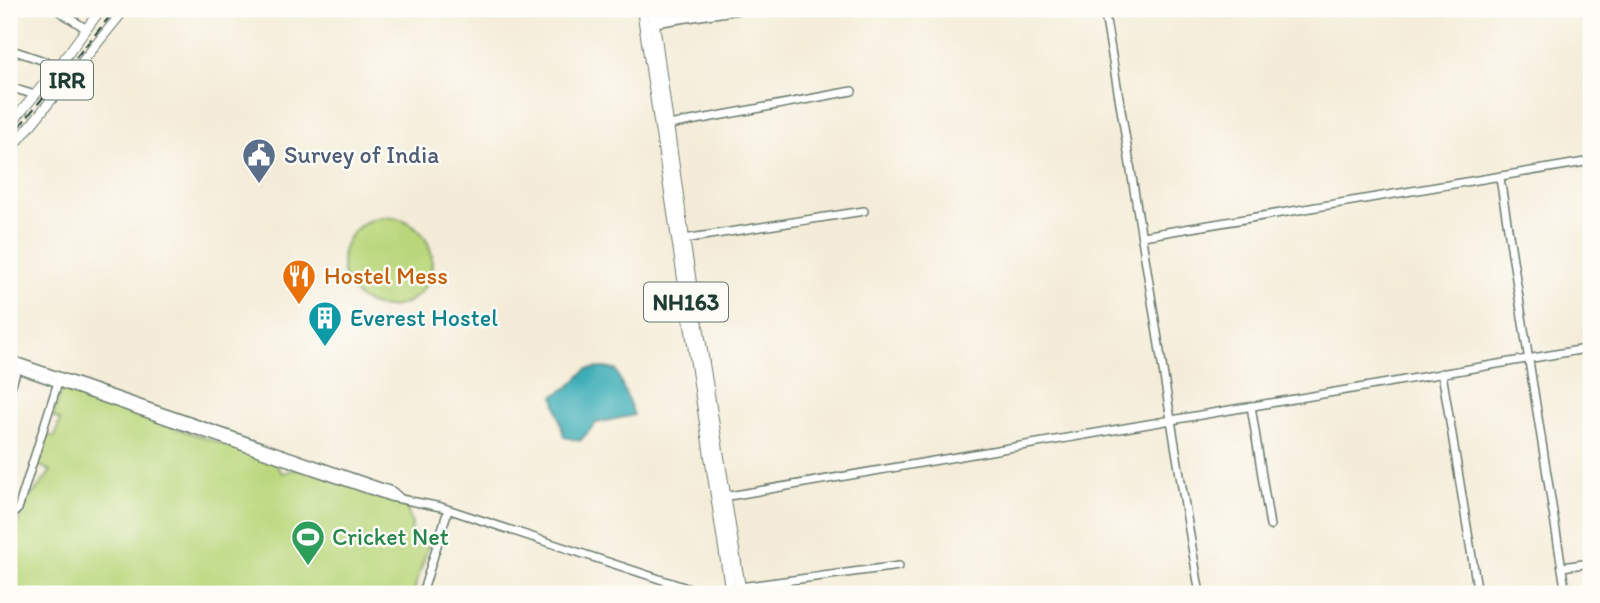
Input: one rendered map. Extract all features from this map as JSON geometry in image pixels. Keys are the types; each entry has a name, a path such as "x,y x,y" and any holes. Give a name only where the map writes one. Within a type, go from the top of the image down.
{"highway":[{"name":"NH163","path":"642,9 720,497 740,590"},
{"name":"NH163","path":"654,17 731,594"}],"main road":[{"name":"IRR","path":"9,152 125,9"},
{"name":"IRR","path":"11,121 59,66 100,10"}],"street":[{"path":"56,9 85,29"},
{"path":"654,17 710,9"},
{"path":"654,17 746,9"},
{"path":"1104,9 1143,236 1169,420 1200,594"},
{"path":"9,49 59,66"},
{"path":"9,87 35,95"},
{"path":"668,125 852,91"},
{"path":"1143,236 1591,161"},
{"path":"1500,178 1566,594"},
{"path":"684,239 864,211"},
{"path":"720,497 1591,348"},
{"path":"9,359 392,491 400,498"},
{"path":"9,394 13,367 390,497 448,510 705,594"},
{"path":"1442,373 1478,594"},
{"path":"9,517 18,509 58,382"},
{"path":"1251,406 1270,526"},
{"path":"422,594 448,510"},
{"path":"1562,567 1591,563"},
{"path":"740,590 899,566"}],"green space":[{"path":"387,217 404,220 419,230 429,245 432,262 429,279 419,294 404,304 387,307 370,304 355,294 345,279 342,262 345,245 355,230 370,220"},
{"path":"62,386 146,418 274,461 282,473 301,468 409,502 411,532 430,540 413,594 9,594 9,545 25,504 51,471 36,464 48,435 55,437 60,420 53,417"}],"water":[{"path":"587,369 616,370 634,415 596,423 580,441 564,437 554,396 570,386"}],"railway":[{"path":"9,139 116,9"}],"place":[{"name":"Survey of India","path":"259,185"},
{"name":"Hostel Mess","path":"299,306"},
{"name":"Everest Hostel","path":"325,348"},
{"name":"Cricket Net","path":"308,567"}]}
